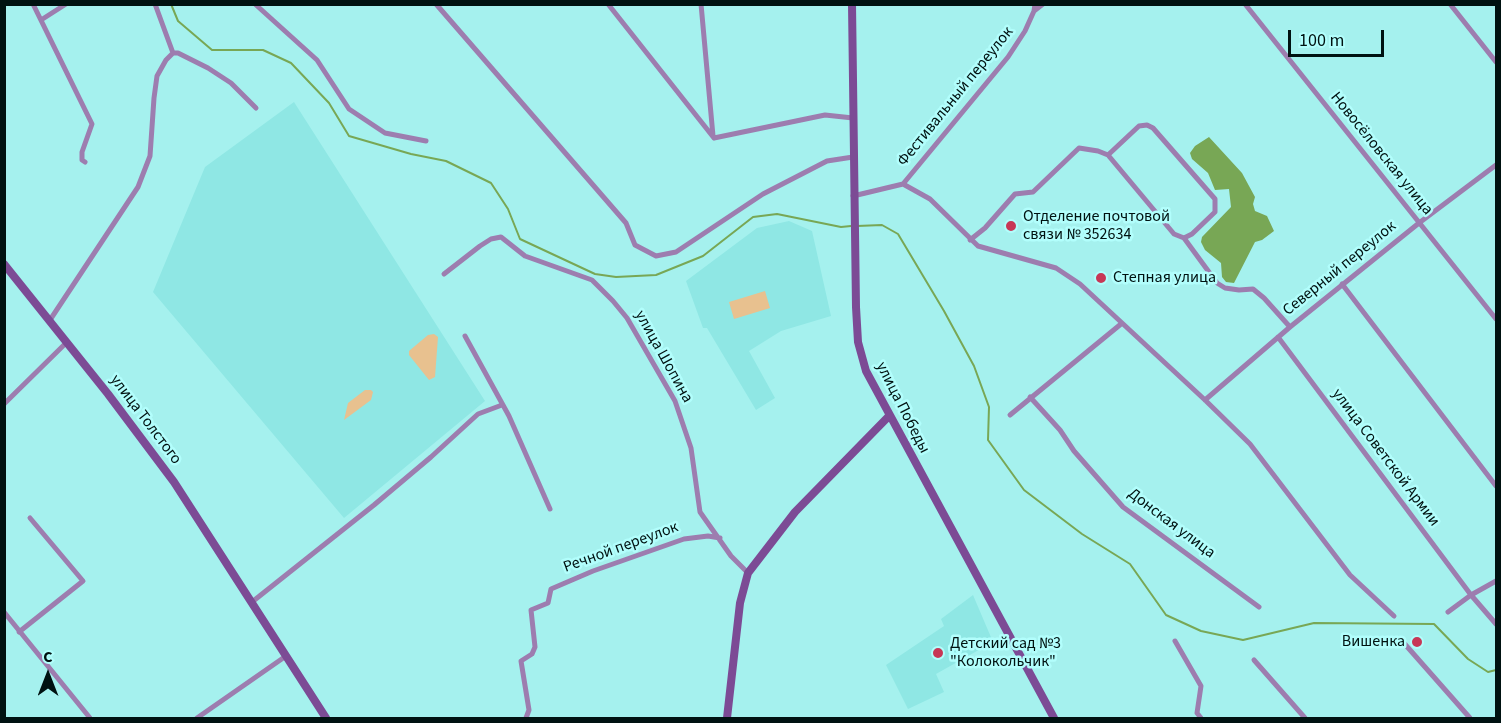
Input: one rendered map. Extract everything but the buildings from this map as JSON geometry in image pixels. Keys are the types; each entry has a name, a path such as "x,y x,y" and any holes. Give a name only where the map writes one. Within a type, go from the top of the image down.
{"street":[{"path":"33,4 92,124 82,152 82,160 85,162"},
{"path":"41,20 66,4"},
{"path":"155,4 173,53"},
{"path":"255,4 317,60 349,109 385,134 426,141"},
{"path":"436,4 626,224 635,245 656,256 676,252 763,194 827,160 853,157"},
{"path":"608,4 714,138"},
{"path":"701,4 714,138"},
{"name":"улица Победы","path":"852,4 853,196 858,342 866,371 1054,718"},
{"name":"Фестивальный переулок","path":"853,196 903,184 1008,57 1026,31 1035,8 1043,4"},
{"name":"Новосёловская улица","path":"1245,4 1497,319"},
{"path":"1450,4 1497,62"},
{"path":"50,320 138,187 150,156 157,76 166,60 173,53 178,53 208,68 231,83 256,108"},
{"path":"714,138 825,116 852,118"},
{"path":"1108,155 1139,126 1146,124 1153,128 1215,199 1215,212 1192,234 1184,238"},
{"path":"970,240 985,228 1015,194 1033,192 1079,148 1098,151 1108,155 1174,234 1184,238 1217,283 1225,288 1253,289 1290,327"},
{"name":"Северный переулок","path":"1205,400 1342,284 1497,165"},
{"path":"903,184 930,199 978,246 1056,268 1080,284 1250,444 1350,575 1394,616"},
{"name":"улица Шопина","path":"444,274 480,246 491,239 501,237 525,256 592,280 627,318 675,401 691,448 700,512 731,556 748,573"},
{"name":"улица Толстого","path":"4,264 67,341 174,482 326,718"},
{"path":"1342,284 1497,486"},
{"path":"1010,415 1121,324"},
{"path":"465,336 509,416 550,509"},
{"name":"улица Советской Армии","path":"1278,337 1471,595 1497,624"},
{"path":"4,404 67,341"},
{"name":"Донская улица","path":"1030,397 1123,507 1259,607"},
{"path":"252,602 415,471 478,414 502,405"},
{"path":"727,718 740,603 748,573 795,512 889,416"},
{"path":"19,632 83,581 30,518"},
{"name":"Речной переулок","path":"526,718 529,710 521,661 532,654 535,648 531,610 548,603 551,589 684,539 708,536 720,538"},
{"path":"1448,612 1471,595 1497,581"},
{"path":"4,612 90,718"},
{"path":"1175,641 1201,686 1197,712 1201,718"},
{"path":"1403,642 1470,718"},
{"path":"197,718 286,656"},
{"path":"1254,660 1305,718"}],"shaded area":[{"path":"294,102 485,401 344,518 153,292 205,167"},
{"path":"1209,137 1242,173 1255,197 1253,204 1255,211 1267,216 1274,231 1255,242 1234,283 1226,282 1222,277 1221,263 1205,250 1201,242 1202,237 1231,207 1229,189 1215,190 1208,173 1192,159 1190,153 1195,146"},
{"path":"789,221 812,231 831,316 781,331 749,351 775,398 756,410 707,328 703,328 686,281 757,228"},
{"path":"765,291 770,308 734,319 729,302"},
{"path":"434,334 438,337 435,377 429,380 409,355 409,351 428,335"},
{"path":"365,390 373,392 371,400 344,420 348,403"},
{"name":"Детский сад №3 \"Колокольчик\"","path":"973,595 993,642 936,674 944,692 908,709 886,665 944,626 941,619"}],"waterway":[{"path":"171,4 178,21 212,50 263,50 291,63 329,103 349,136 411,154 446,161 491,183 508,209 520,239 595,274 616,277 656,275 703,256 753,217 777,214 841,227 851,226"},
{"path":"857,226 882,225 898,234 974,366 989,407 988,440 1024,490 1082,534 1130,564 1166,615 1201,631 1243,640 1314,623 1434,624 1468,659 1488,672 1496,670"}],"place":[{"name":"Отделение почтовой связи № 352634","path":"1011,226"},
{"name":"Степная улица","path":"1101,278"},
{"name":"Вишенка","path":"1417,642"},
{"name":"Детский сад №3 \"Колокольчик\"","path":"938,653"}]}
